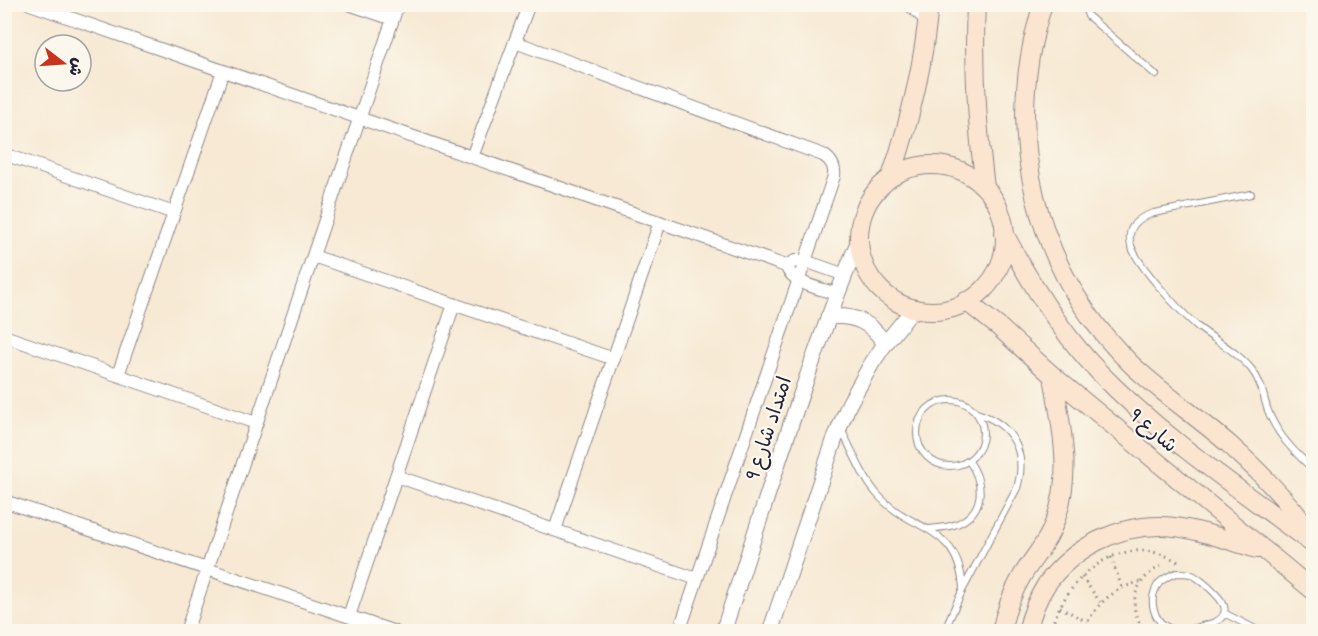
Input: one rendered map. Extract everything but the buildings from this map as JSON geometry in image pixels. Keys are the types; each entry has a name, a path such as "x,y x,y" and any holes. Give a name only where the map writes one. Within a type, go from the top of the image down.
{"main road":[{"path":"976,4 977,122 985,188"},
{"path":"1043,4 1032,42 1025,92 1027,152 1041,218 1059,265 1085,309 1116,349 1134,367 1230,445 1291,507 1314,537"},
{"path":"891,177 914,100 928,12"},
{"path":"940,165 964,172 985,188 998,209 1004,233 1004,245 998,267 985,287 966,302 946,309 925,310 893,299 875,284 860,252 860,228 867,205 874,194 891,177 915,167 940,165"},
{"name":"شارع 9","path":"1004,233 1036,292 1098,371 1145,415 1184,447 1314,544"},
{"name":"شارع 9","path":"966,302 1314,591"},
{"path":"1001,632 1013,594 1049,534 1061,503 1066,470 1065,454 1053,376"},
{"path":"1027,632 1037,600 1057,572 1082,550 1112,535 1145,527 1179,528 1266,551"}],"street":[{"path":"349,4 393,19"},
{"path":"186,632 398,4"},
{"path":"472,158 529,4"},
{"path":"911,4 928,12"},
{"path":"32,5 786,266 798,281 837,294"},
{"path":"514,42 827,158 833,166 834,176 679,632"},
{"path":"118,375 223,71"},
{"path":"6,158 174,213"},
{"path":"555,530 660,222"},
{"name":"امتداد شارع 9","path":"723,632 828,317 859,240"},
{"path":"313,256 614,359"},
{"path":"786,266 795,261 805,261 845,275"},
{"path":"349,616 454,304"},
{"path":"770,632 840,425 860,383 885,344 914,308"},
{"path":"828,317 857,319 873,329 885,344"},
{"path":"4,336 256,423"},
{"path":"396,476 698,579"},
{"path":"4,501 395,632"}],"lane":[{"path":"1084,4 1088,16 1156,75"},
{"path":"1251,194 1143,217 1132,229 1131,246 1148,272 1179,309 1250,368 1260,383 1277,429 1292,450 1314,470"},
{"path":"947,400 956,400 972,407 977,413 981,422 983,439 975,455 969,461 952,466 936,464 922,452 916,436 917,427 924,411 931,406 947,400"},
{"path":"946,632 963,589 1017,488 1021,471 1016,445 1007,430 994,420 977,413"},
{"path":"840,425 862,472 877,494 897,512 929,529 945,542 956,559 963,589"},
{"path":"929,529 960,523 976,507 980,484 975,469 969,461"},
{"path":"1176,573 1190,574 1201,581 1222,602 1225,607 1224,613 1221,619 1213,623 1183,630 1170,629 1156,615 1154,595 1159,583 1164,579 1176,573"},
{"path":"1224,613 1261,632"}],"path":[{"path":"1050,632 1060,607 1073,586 1101,562 1111,557 1133,551 1155,553 1177,560 1190,574"},
{"path":"1111,557 1122,588"},
{"path":"1082,577 1101,603"},
{"path":"1083,632 1087,622 1107,597 1122,588 1141,582"},
{"path":"1060,607 1087,622"}]}
